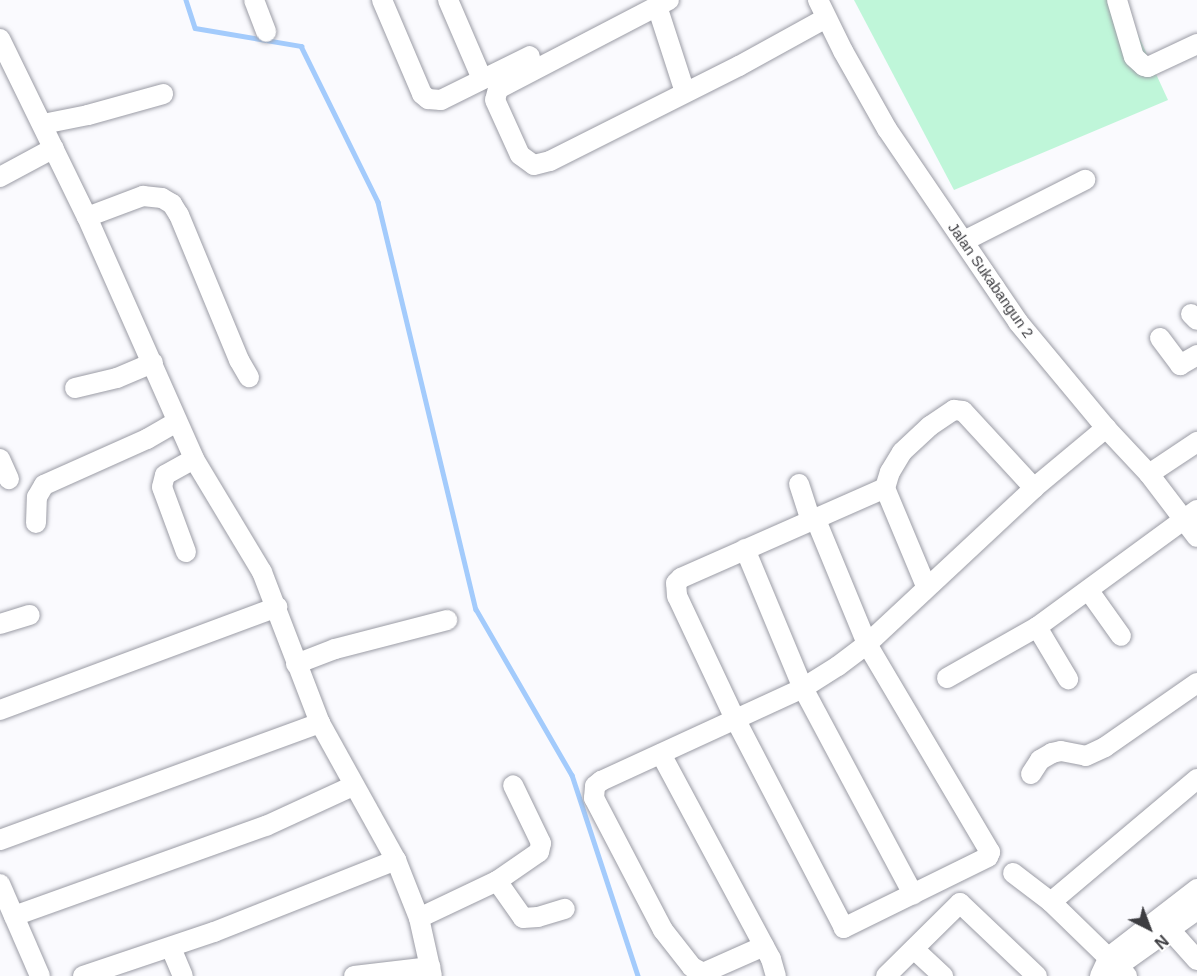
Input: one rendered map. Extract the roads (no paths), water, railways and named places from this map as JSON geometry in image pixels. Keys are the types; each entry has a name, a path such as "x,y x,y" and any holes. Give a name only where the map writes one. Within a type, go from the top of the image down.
{"street":[{"path":"382,0 422,94 428,99 441,100 482,79 655,2"},
{"path":"448,0 482,79"},
{"path":"1117,0 1134,57 1144,66 1197,44"},
{"path":"259,1 266,32"},
{"path":"655,2 498,89 495,100 519,155 534,165 550,161 685,92 822,9"},
{"path":"655,2 685,92"},
{"name":"Jalan Sukabangun 2","path":"822,9 887,129 1018,322 1106,428 1190,514 1197,537"},
{"path":"0,39 87,218 194,459 206,482 248,546 277,607 296,664 320,723 396,860 419,918 431,972 354,976"},
{"path":"43,124 88,116 163,94"},
{"path":"0,177 54,148"},
{"path":"964,241 1085,180"},
{"path":"87,218 143,196 162,198 172,204 179,215 239,360 249,377"},
{"path":"1160,338 1180,365 1197,355"},
{"path":"75,388 117,378 153,363"},
{"path":"926,586 885,488 890,472 902,452 930,426 959,409 1034,488"},
{"path":"36,523 37,496 45,486 147,439 177,422"},
{"path":"764,946 703,973 681,955 663,930 594,798 595,786 601,781 803,688 867,644 926,586 1034,488 1106,428"},
{"path":"1149,474 1197,442"},
{"path":"0,459 9,479"},
{"path":"186,552 162,487 165,475 194,459"},
{"path":"799,484 813,520 867,644 990,852 988,857 844,928 735,719 675,588 681,578 746,549 813,520 885,488"},
{"path":"947,678 1037,627 1089,591 1190,514"},
{"path":"746,549 803,688 913,894"},
{"path":"1089,591 1121,636"},
{"path":"0,710 277,607"},
{"path":"0,624 30,615"},
{"path":"296,664 335,650 447,620"},
{"path":"1037,627 1068,679"},
{"path":"1031,774 1040,760 1052,753 1061,751 1086,756 1105,747 1197,683"},
{"path":"0,840 320,723"},
{"path":"661,754 764,946 776,976"},
{"path":"1052,902 1197,779"},
{"path":"419,918 497,881 535,857 542,848 513,785"},
{"path":"31,974 6,901 266,826 353,786"},
{"path":"83,976 171,948 396,860"},
{"path":"1013,873 1052,902 1112,969 1165,924 1197,889"},
{"path":"497,881 524,918 538,917 564,909"},
{"path":"886,976 960,903 1037,976"},
{"path":"1165,924 1197,910"},
{"path":"1165,924 1197,960"},
{"path":"171,948 183,976"},
{"path":"914,949 943,976"}],"waterway":[{"path":"186,0 195,28 301,46 378,202 476,609 572,775 638,976"}]}
